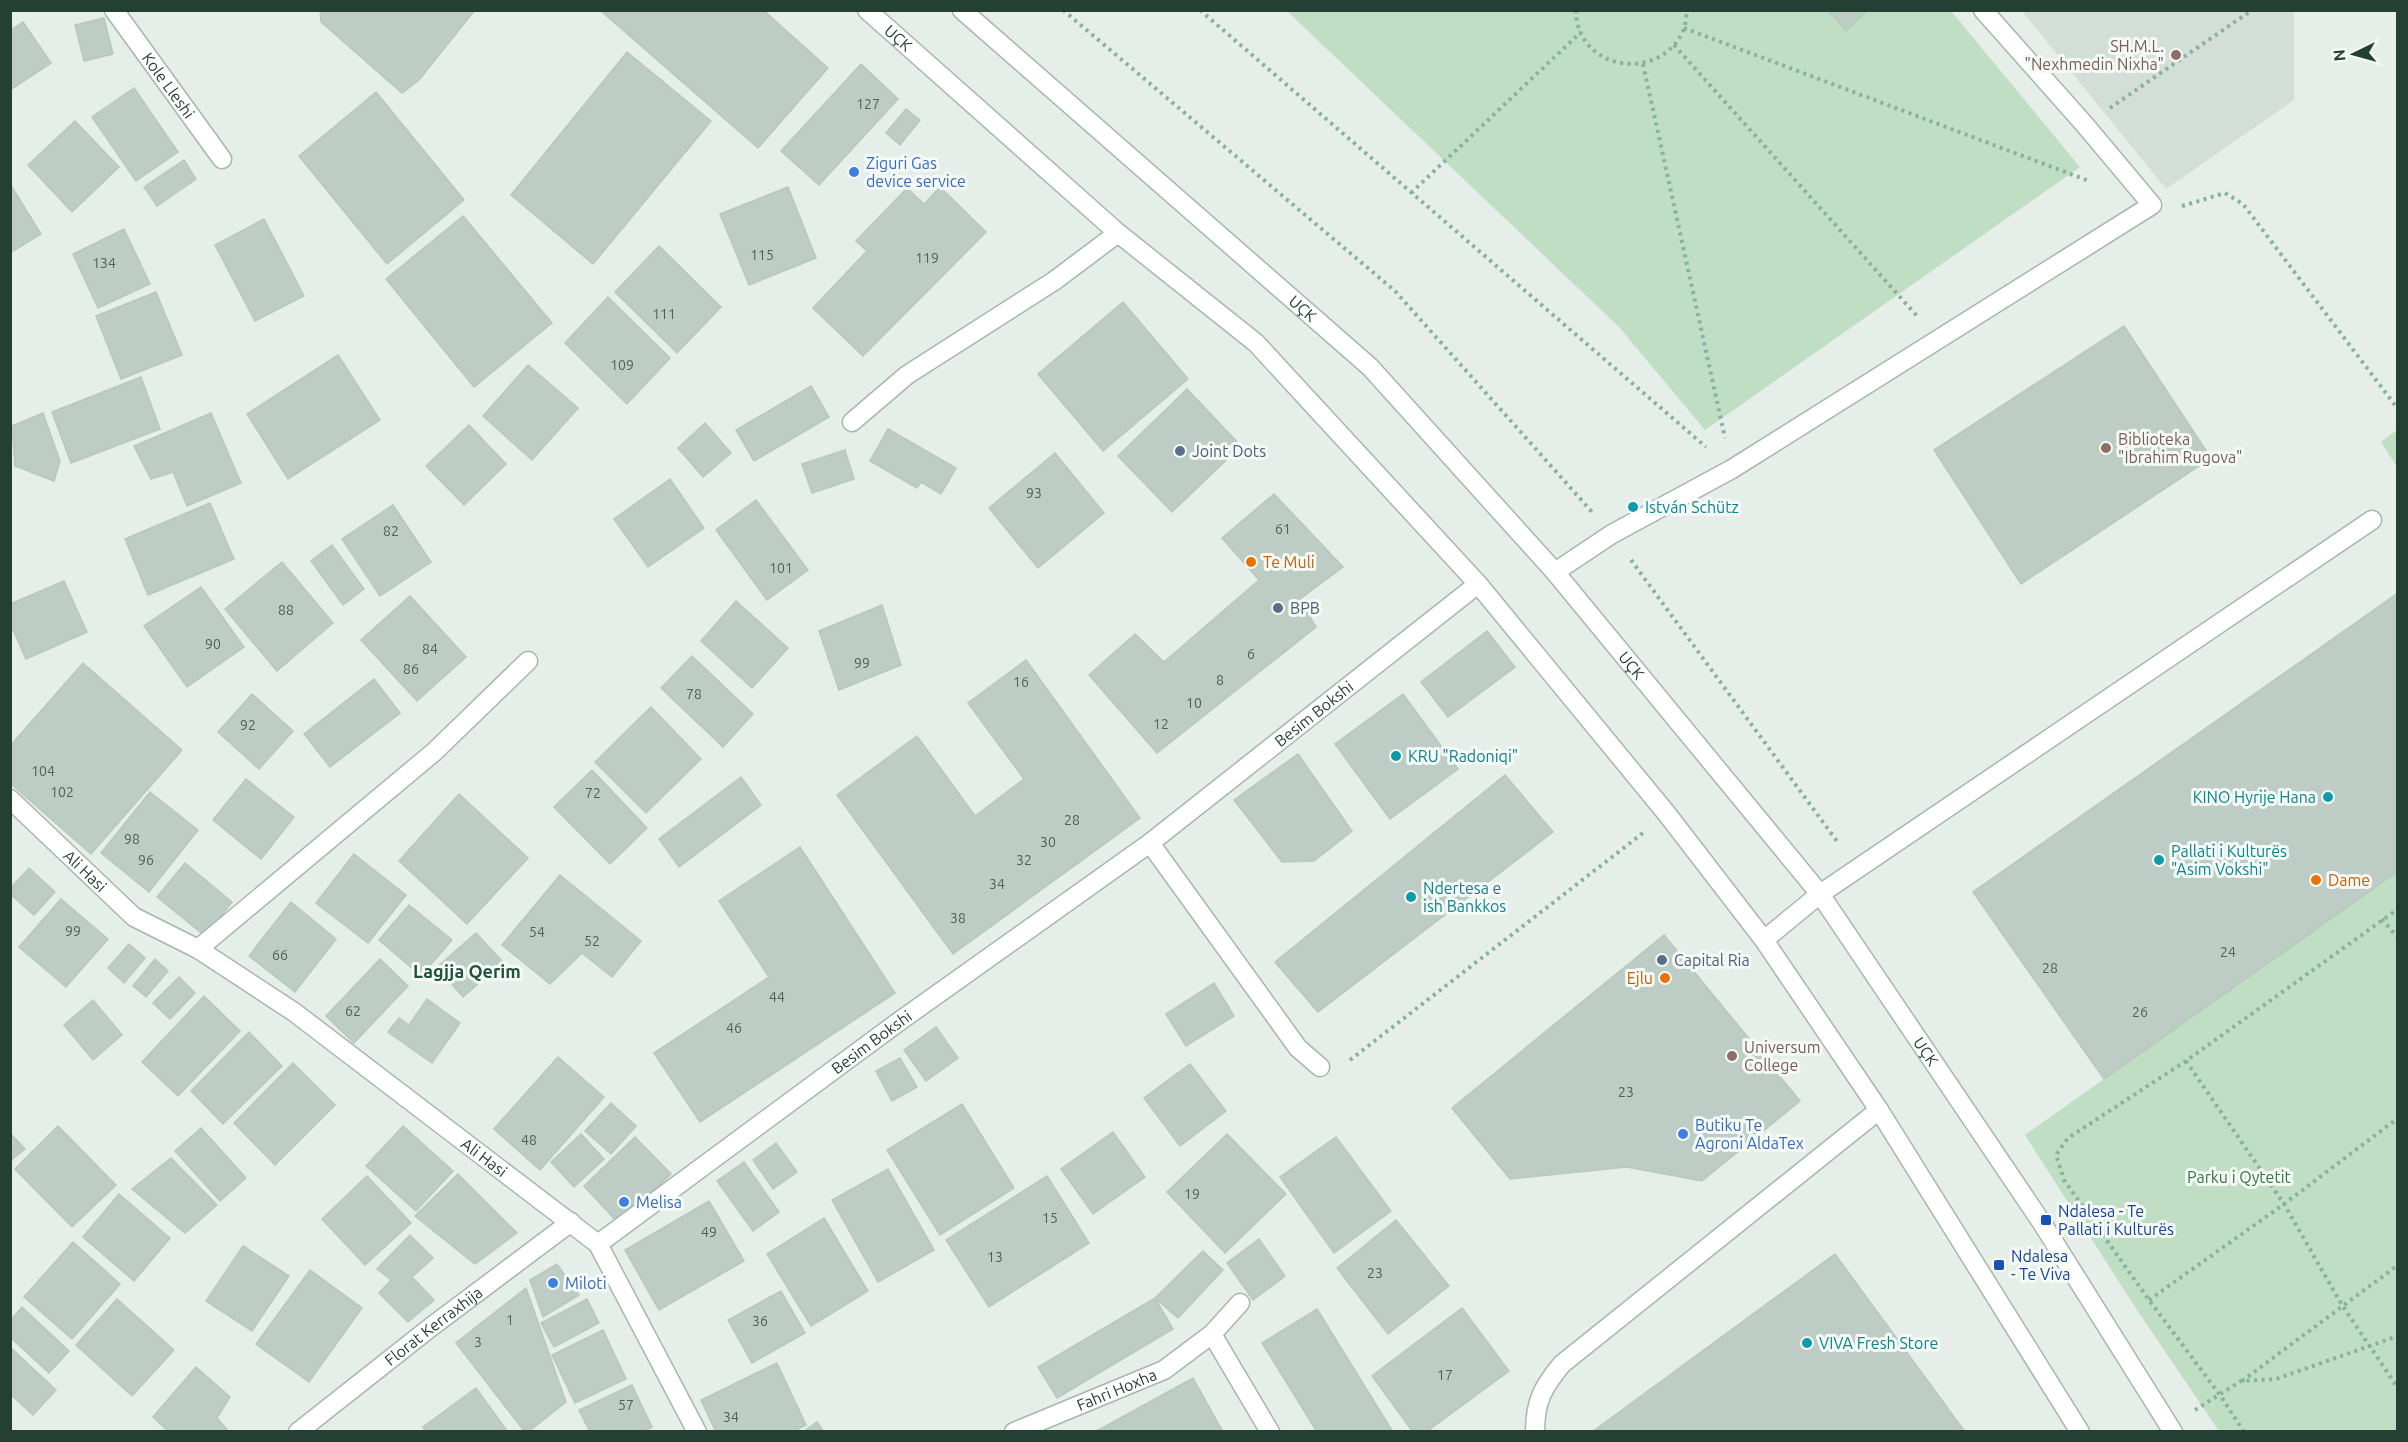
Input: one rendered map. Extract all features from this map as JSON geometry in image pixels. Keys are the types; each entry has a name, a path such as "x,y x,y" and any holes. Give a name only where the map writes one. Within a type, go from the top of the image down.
{"street":[{"name":"Kole Lleshi","path":"114,10 222,159"},
{"name":"UÇK","path":"867,10 1118,233 1256,343 1478,584 1667,814 1764,940 1879,1110 2080,1431"},
{"name":"UÇK","path":"962,10 1370,368 1555,572 1820,894 2042,1223 2171,1428"},
{"path":"1555,572 1612,534 1732,470 2152,205 1983,10"},
{"path":"852,422 907,375 1053,281 1118,233"},
{"path":"1764,940 1820,894 1857,868 2372,520"},
{"name":"Besim Bokshi","path":"598,1244 897,1023 1150,843 1478,584"},
{"path":"198,949 435,752 528,661"},
{"name":"Ali Hasi","path":"10,799 134,917 198,949 294,1012 598,1244 697,1431"},
{"path":"1150,843 1298,1048 1320,1067"},
{"path":"1535,1431 1535,1411 1545,1385 1562,1364 1879,1110"},
{"name":"Florat Kerraxhija","path":"298,1431 571,1222"},
{"name":"Fahri Hoxha","path":"1014,1431 1164,1370 1212,1334 1240,1302"},
{"path":"1212,1334 1270,1431"}],"path":[{"path":"1063,10 1395,291 1612,534 1857,868"},
{"path":"1200,10 1732,470"},
{"path":"1576,10 1581,32 1591,48 1606,59 1624,64 1643,64 1660,57 1674,45 1684,28 1687,10"},
{"path":"2085,125 2252,10"},
{"path":"1684,28 2096,184"},
{"path":"1411,193 1581,32"},
{"path":"1674,45 1938,340"},
{"path":"1643,64 1732,470"},
{"path":"2152,205 2182,206 2225,193 2243,204 2397,410"},
{"path":"1320,1067 1348,1062 1667,814"},
{"path":"2244,1431 2064,1180 2056,1155 2068,1138 2186,1061 2397,909"},
{"path":"2382,919 2397,938"},
{"path":"2186,1061 2284,1204 2342,1305 2397,1388"},
{"path":"2149,1300 2284,1204 2397,1118"},
{"path":"2171,1428 2241,1381 2397,1265"},
{"path":"2241,1381 2276,1379 2397,1336"}],"shaded area":[{"name":"SH.M.L. \"Nexhmedin Nixha\"","path":"2022,11 2294,11 2294,100 2166,189"}],"green space":[{"path":"1287,11 1951,11 2080,167 1705,430 1619,327"},
{"path":"2397,430 2397,467 2381,442"},
{"name":"Parku i Qytetit","path":"2397,871 2397,1431 2219,1431 2137,1310 2025,1135"}],"building":[{"path":"320,10 475,10 419,80 402,93 321,22"},
{"path":"600,10 763,10 828,68 758,148"},
{"path":"1828,10 1868,10 1846,31"},
{"path":"104,18 113,54 84,61 75,25"},
{"path":"23,22 51,63 10,90 10,31"},
{"path":"627,52 711,121 593,264 511,195"},
{"path":"861,64 898,99 819,185 781,151"},
{"path":"134,88 178,152 136,181 92,117"},
{"path":"376,92 464,200 387,264 299,156"},
{"path":"906,109 920,120 900,145 886,133"},
{"path":"75,121 119,167 72,212 28,165"},
{"path":"184,160 196,179 157,206 144,187"},
{"path":"10,184 41,234 10,253"},
{"path":"788,187 816,258 749,285 720,214"},
{"path":"940,187 986,232 863,356 813,308 867,251 856,241 907,188 924,204"},
{"path":"463,216 552,323 474,387 386,279"},
{"path":"264,219 304,296 255,321 215,245"},
{"path":"124,229 150,284 98,308 73,254"},
{"path":"659,246 721,307 677,353 615,292"},
{"path":"156,292 182,355 121,379 96,316"},
{"path":"608,297 670,358 627,404 565,343"},
{"path":"1123,302 1188,379 1103,451 1038,374"},
{"path":"2124,326 2211,458 2021,584 1934,450"},
{"path":"338,355 380,420 288,479 247,414"},
{"path":"528,365 578,408 532,460 483,416"},
{"path":"141,377 160,429 71,463 52,412"},
{"path":"811,386 829,417 754,461 736,430"},
{"name":"Joint Dots","path":"1187,389 1241,446 1172,512 1118,456"},
{"path":"43,413 60,461 54,481 15,466 12,426"},
{"path":"211,413 241,483 187,506 173,472 151,479 134,446"},
{"path":"705,423 731,453 703,477 678,448"},
{"path":"469,425 506,464 464,505 426,466"},
{"path":"888,429 956,468 941,494 921,482 917,488 870,461"},
{"path":"845,450 854,479 812,493 802,464"},
{"path":"1055,453 1104,513 1038,568 989,508"},
{"path":"670,479 704,528 648,567 614,519"},
{"path":"1274,494 1343,567 1300,599 1316,627 1157,753 1089,675 1135,634 1164,662 1259,580 1222,538"},
{"path":"756,500 808,570 767,600 716,530"},
{"path":"210,503 234,559 148,595 125,539"},
{"path":"393,505 431,562 380,596 342,539"},
{"path":"332,545 364,589 343,605 311,561"},
{"path":"282,562 333,623 277,671 225,609"},
{"path":"64,581 87,632 26,659 10,623 10,604"},
{"path":"201,587 244,647 187,687 144,626"},
{"name":"Pallati i Kulturës \"Asim Vokshi\"","path":"2398,593 2398,871 2104,1079 1973,892"},
{"path":"410,596 466,657 417,701 361,640"},
{"path":"736,601 788,648 752,688 701,641"},
{"path":"882,605 901,665 839,690 819,631"},
{"path":"1487,631 1515,667 1448,717 1421,682"},
{"path":"692,656 753,714 723,747 661,688"},
{"path":"1026,660 1140,818 953,954 837,795 917,736 975,816 1024,779 968,703"},
{"path":"83,663 182,750 91,854 10,783 10,746"},
{"path":"374,679 400,713 330,767 304,734"},
{"path":"252,694 293,731 259,769 218,732"},
{"name":"KRU \"Radoniqi\"","path":"1403,694 1458,769 1390,819 1335,744"},
{"path":"651,707 701,759 646,813 595,762"},
{"path":"1298,754 1352,831 1314,861 1282,862 1234,800"},
{"path":"592,770 647,828 610,864 554,807"},
{"name":"Ndertesa e ish Bankkos","path":"1505,775 1553,832 1318,1012 1275,962"},
{"path":"741,777 761,805 679,867 659,839"},
{"path":"246,779 294,817 261,859 213,820"},
{"path":"150,792 198,830 149,892 101,853"},
{"path":"459,794 528,858 467,924 399,861"},
{"path":"800,847 895,993 700,1122 654,1053 769,977 719,901"},
{"path":"354,854 406,895 368,943 316,903"},
{"path":"185,863 232,902 205,936 157,897"},
{"path":"29,868 55,892 34,915 10,894 10,889"},
{"path":"560,875 641,941 612,977 582,953 550,984 502,945"},
{"path":"61,899 108,939 66,987 19,947"},
{"path":"291,902 336,939 295,992 249,956"},
{"path":"409,905 452,940 421,976 379,940"},
{"path":"476,933 503,962 463,997 437,967"},
{"path":"1664,935 1800,1101 1702,1181 1627,1167 1510,1179 1452,1108"},
{"path":"129,944 145,958 124,983 108,968"},
{"path":"155,959 168,971 146,997 133,986"},
{"path":"380,959 408,986 354,1043 326,1016"},
{"path":"179,977 195,993 170,1019 153,1003"},
{"path":"1214,983 1234,1016 1186,1046 1166,1014"},
{"path":"204,996 240,1031 178,1096 142,1062"},
{"path":"427,999 460,1023 432,1063 388,1032 399,1018 409,1025"},
{"path":"93,1000 122,1035 93,1060 64,1025"},
{"path":"936,1027 958,1058 926,1081 904,1050"},
{"path":"249,1032 282,1066 223,1124 191,1091"},
{"path":"558,1057 604,1097 540,1170 494,1129"},
{"path":"900,1058 917,1087 892,1101 876,1071"},
{"path":"293,1063 335,1105 275,1165 234,1123"},
{"path":"1190,1064 1226,1111 1180,1146 1144,1098"},
{"path":"611,1103 636,1126 611,1154 585,1131"},
{"path":"962,1104 1014,1188 940,1235 887,1150"},
{"path":"58,1126 116,1185 72,1227 15,1169"},
{"path":"403,1126 453,1171 416,1211 366,1166"},
{"path":"201,1128 246,1178 220,1201 175,1151"},
{"path":"1113,1132 1145,1177 1093,1214 1061,1169"},
{"path":"10,1133 25,1149 10,1161"},
{"path":"581,1134 604,1159 574,1187 551,1162"},
{"path":"1227,1134 1286,1194 1225,1253 1167,1192"},
{"path":"635,1137 671,1174 619,1224 584,1186"},
{"path":"1336,1137 1391,1211 1334,1253 1280,1177"},
{"path":"776,1143 797,1172 773,1189 753,1160"},
{"path":"171,1158 217,1205 185,1233 132,1189"},
{"path":"744,1162 779,1212 753,1231 717,1181"},
{"path":"888,1169 934,1250 878,1282 832,1200"},
{"path":"458,1174 517,1233 475,1264 415,1216"},
{"path":"367,1176 411,1223 365,1265 322,1219"},
{"path":"1047,1176 1089,1243 989,1307 946,1240"},
{"path":"119,1194 170,1238 134,1281 83,1237"},
{"path":"709,1201 744,1261 659,1310 625,1250"},
{"path":"824,1218 868,1291 811,1326 767,1254"},
{"path":"1396,1220 1449,1286 1388,1334 1337,1268"},
{"path":"410,1235 433,1258 412,1277 434,1300 408,1322 379,1293 391,1280 377,1269"},
{"path":"1259,1239 1285,1276 1253,1300 1227,1263"},
{"path":"73,1242 120,1284 72,1339 24,1297"},
{"path":"243,1246 289,1276 252,1331 206,1301"},
{"path":"1203,1251 1223,1270 1178,1318 1155,1298"},
{"name":"VIVA Fresh Store","path":"1835,1254 1965,1432 1592,1432"},
{"path":"557,1264 579,1295 543,1317 530,1280"},
{"path":"310,1270 362,1308 309,1382 256,1344"},
{"path":"526,1288 566,1402 528,1432 525,1432 456,1343"},
{"path":"781,1291 805,1333 752,1363 728,1320"},
{"path":"1155,1298 1173,1329 1057,1398 1038,1367"},
{"path":"117,1299 174,1350 132,1396 76,1345"},
{"path":"587,1299 599,1323 554,1347 541,1323"},
{"path":"22,1307 69,1351 49,1373 10,1337 10,1321"},
{"path":"1462,1308 1509,1371 1426,1432 1413,1432 1372,1376"},
{"path":"1317,1309 1393,1432 1317,1432 1262,1343"},
{"path":"603,1330 626,1379 575,1403 552,1355"},
{"path":"10,1347 56,1390 33,1415 10,1394"},
{"path":"777,1363 806,1425 792,1432 716,1432 701,1400"},
{"path":"196,1367 230,1397 217,1418 229,1432 169,1432 153,1417"},
{"path":"1193,1378 1223,1432 1095,1432"},
{"path":"632,1385 652,1427 643,1432 590,1432 579,1410"},
{"path":"476,1388 508,1432 426,1432 423,1427"},
{"path":"817,1422 824,1432 803,1432"}],"place":[{"name":"SH.M.L. \"Nexhmedin Nixha\"","path":"2176,55"},
{"name":"Ziguri Gas device service","path":"854,172"},
{"name":"Biblioteka \"Ibrahim Rugova\"","path":"2106,448"},
{"name":"Joint Dots","path":"1180,451"},
{"name":"István Schütz","path":"1633,507"},
{"name":"Te Muli","path":"1251,562"},
{"name":"BPB","path":"1278,608"},
{"name":"KRU \"Radoniqi\"","path":"1396,756"},
{"name":"KINO Hyrije Hana","path":"2328,797"},
{"name":"Pallati i Kulturës \"Asim Vokshi\"","path":"2159,860"},
{"name":"Dame","path":"2316,880"},
{"name":"Ndertesa e ish Bankkos","path":"1411,897"},
{"name":"Capital Ria","path":"1662,960"},
{"name":"Ejlu","path":"1665,978"},
{"name":"Universum College","path":"1732,1056"},
{"name":"Butiku Te Agroni AldaTex","path":"1683,1134"},
{"name":"Melisa","path":"624,1202"},
{"name":"Ndalesa - Te Pallati i Kulturës","path":"2046,1220"},
{"name":"Ndalesa - Te Viva","path":"1999,1265"},
{"name":"Miloti","path":"553,1283"},
{"name":"VIVA Fresh Store","path":"1807,1343"}],"district":[{"name":"Lagjja Qerim","path":"467,971"}]}
